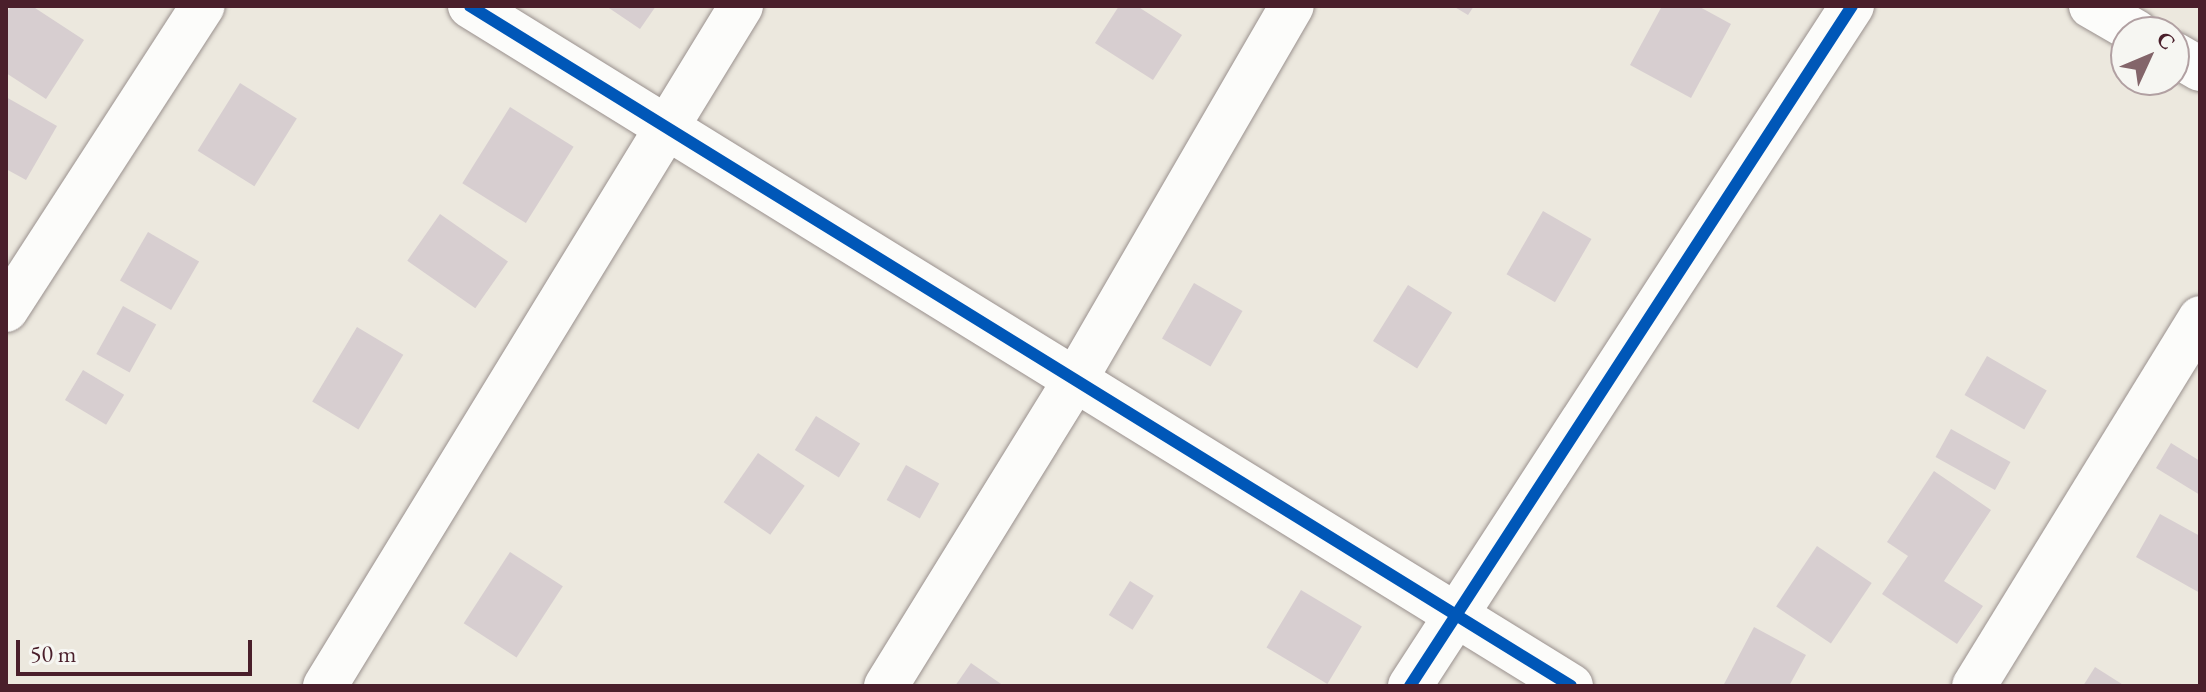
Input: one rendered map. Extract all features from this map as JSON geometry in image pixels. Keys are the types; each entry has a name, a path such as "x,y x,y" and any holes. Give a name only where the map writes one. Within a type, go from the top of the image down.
{"street":[{"path":"6,310 203,6"},
{"path":"470,6 1571,686"},
{"path":"325,686 741,6"},
{"path":"886,686 1075,380 1292,6"},
{"path":"1410,686 1852,6"},
{"path":"2091,6 2110,17"},
{"path":"1974,686 2200,318"}],"building":[{"path":"11,6 32,6 84,40 46,99 6,73 6,14"},
{"path":"606,6 656,6 640,29"},
{"path":"1119,6 1137,6 1182,35 1153,80 1095,43"},
{"path":"1453,6 1474,6 1468,15"},
{"path":"1662,6 1698,6 1731,24 1691,98 1630,65"},
{"path":"240,83 297,119 254,186 198,151"},
{"path":"6,97 57,126 26,180 6,169"},
{"path":"510,107 574,147 526,223 462,183"},
{"path":"1543,211 1591,239 1555,302 1506,274"},
{"path":"440,214 508,262 475,308 407,261"},
{"path":"148,232 199,262 171,310 120,280"},
{"path":"1194,283 1242,311 1210,366 1162,338"},
{"path":"1408,285 1452,313 1417,369 1373,341"},
{"path":"123,306 156,324 130,373 96,354"},
{"path":"357,327 403,355 358,429 312,402"},
{"path":"1987,356 2047,390 2024,429 1964,395"},
{"path":"83,370 124,395 106,425 65,400"},
{"path":"816,416 860,444 839,477 795,450"},
{"path":"1951,429 2010,462 1995,490 1935,457"},
{"path":"2171,443 2200,461 2200,495 2156,468"},
{"path":"758,453 805,486 770,535 724,502"},
{"path":"906,465 939,483 920,518 887,500"},
{"path":"1934,471 1991,510 1944,581 1983,606 1957,644 1882,594 1908,556 1887,542"},
{"path":"2160,514 2200,536 2200,593 2136,557"},
{"path":"1817,546 1872,583 1831,643 1776,607"},
{"path":"510,552 563,586 517,658 464,623"},
{"path":"1130,581 1154,596 1133,630 1109,615"},
{"path":"1301,590 1362,627 1327,684 1266,647"},
{"path":"1754,627 1806,655 1789,686 1723,686"},
{"path":"971,663 1004,686 955,686"},
{"path":"2095,667 2125,686 2083,686"}],"cycle path":[{"path":"470,6 1571,686"},
{"path":"1410,686 1852,6"}]}
